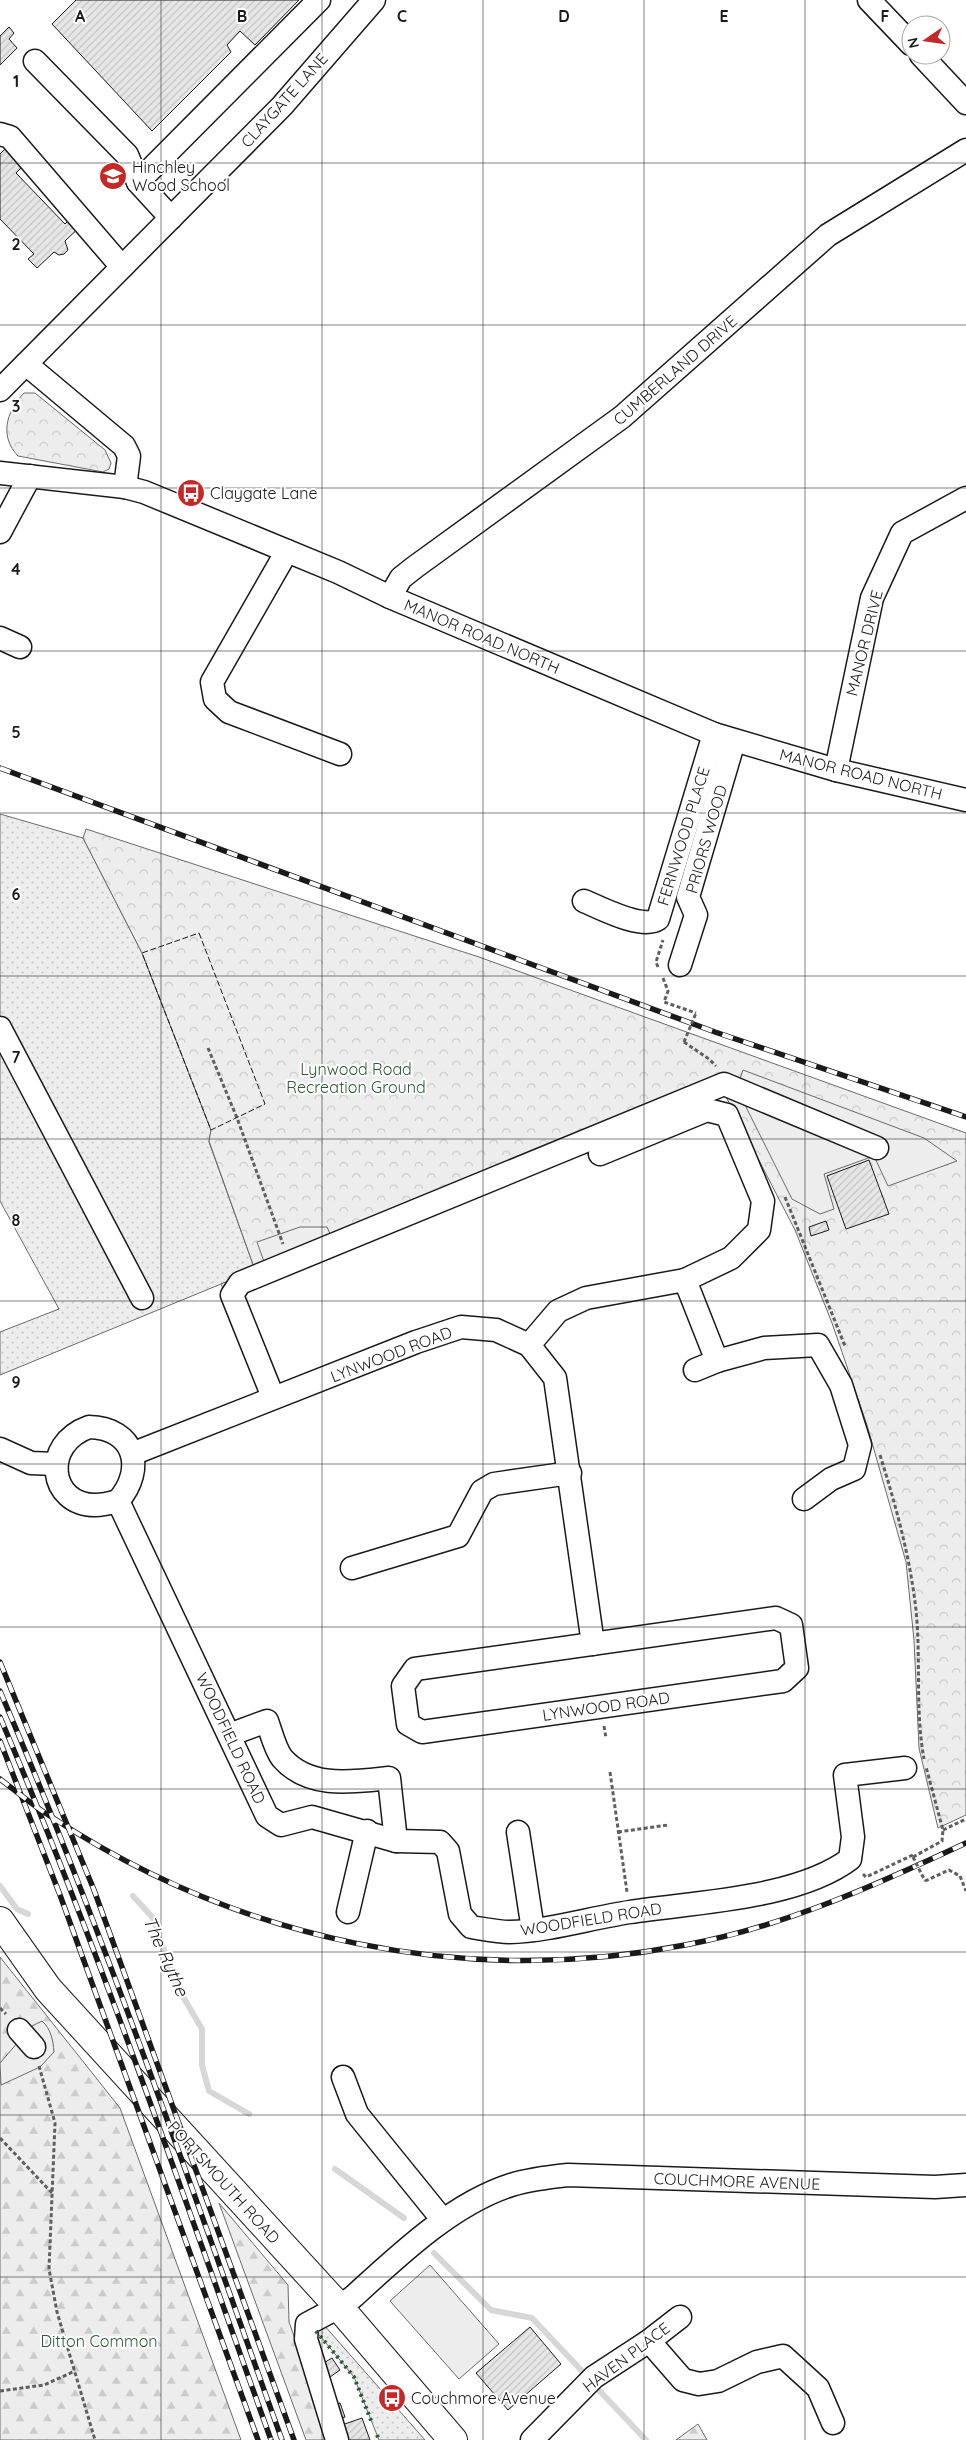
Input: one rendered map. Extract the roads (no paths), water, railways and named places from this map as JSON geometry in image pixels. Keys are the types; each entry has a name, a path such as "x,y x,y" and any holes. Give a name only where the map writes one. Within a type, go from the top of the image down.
{"main road":[{"name":"PORTSMOUTH ROAD","path":"0,1921 48,1989 353,2296 453,2440"}],"street":[{"path":"138,182 319,0"},
{"name":"CLAYGATE LANE","path":"0,390 282,106 374,0"},
{"path":"870,0 901,33"},
{"path":"35,61 127,155 138,182 171,218"},
{"path":"930,65 966,103"},
{"path":"0,134 10,137 122,267"},
{"name":"CUMBERLAND DRIVE","path":"390,597 396,585 408,573 622,417 828,235 966,150"},
{"path":"26,364 124,446 129,456 125,487"},
{"name":"MANOR ROAD NORTH","path":"0,473 125,487 144,492 372,587 390,597 724,738 836,770 966,800"},
{"path":"0,532 30,476"},
{"name":"MANOR DRIVE","path":"836,770 872,598 902,533 966,498"},
{"path":"287,551 212,682 215,699 229,712 340,754"},
{"path":"0,638 20,647"},
{"name":"FERNWOOD PLACE","path":"584,901 635,921 646,923 658,919 724,738"},
{"name":"PRIORS WOOD","path":"680,965 696,916 688,897 724,738"},
{"path":"0,1028 142,1298"},
{"path":"273,1397 232,1296 240,1283 724,1084 877,1148"},
{"path":"529,1345 558,1311 586,1298 685,1280 731,1258 759,1230 764,1201 727,1115 708,1110 600,1154"},
{"path":"685,1280 717,1360"},
{"name":"LYNWOOD ROAD","path":"132,1454 273,1397 460,1327 496,1330 529,1345 555,1378 593,1644"},
{"path":"695,1370 717,1360 764,1348 818,1345 842,1385 860,1445 854,1470 831,1479 804,1499"},
{"path":"89,1427 112,1430 123,1438 132,1454 134,1467 132,1480 118,1501 95,1505 78,1501 67,1493 60,1482 55,1464 60,1450 68,1438 76,1432 89,1427"},
{"path":"0,1449 32,1463 55,1464"},
{"path":"352,1568 458,1536 482,1491 494,1484 570,1474"},
{"name":"WOODFIELD ROAD","path":"118,1501 267,1816 281,1825 312,1817 367,1831 396,1841 440,1842 448,1851 460,1914 471,1927 508,1932 533,1930 630,1912 691,1905 793,1886 837,1868 850,1859 853,1837 845,1775 905,1768"},
{"name":"LYNWOOD ROAD","path":"776,1618 791,1625 797,1668 783,1681 613,1706 422,1732 408,1724 403,1686 415,1669 593,1644 776,1618"},
{"path":"229,1736 267,1721 281,1757 299,1772 318,1780 343,1782 389,1778 396,1841"},
{"path":"348,1912 367,1831"},
{"path":"518,1832 533,1930"},
{"path":"19,2030 34,2048"},
{"path":"342,2077 357,2114 442,2219"},
{"name":"COUCHMORE AVENUE","path":"337,2440 305,2334 306,2324 353,2296 442,2219 480,2198 511,2185 536,2179 568,2175 935,2186 966,2185"},
{"name":"HAVEN PLACE","path":"532,2440 594,2377 649,2341 680,2317"},
{"path":"649,2341 683,2380 699,2384 718,2381 757,2362 783,2356 818,2388 833,2423"}],"waterway":[{"name":"The Rythe","path":"0,1886 17,1909 28,1914"},
{"name":"The Rythe","path":"133,1896 153,1918 175,1983 202,2029 202,2065 209,2091 249,2114"},
{"name":"The Rythe","path":"335,2169 404,2218"},
{"name":"The Rythe","path":"434,2253 491,2310 532,2318 582,2371"},
{"name":"The Rythe","path":"595,2386 646,2440"}],"railway":[{"path":"0,768 715,1032 966,1117"},
{"path":"0,1662 94,1890 294,2440"},
{"path":"0,1691 39,1783 112,1969 282,2440"},
{"path":"0,1717 73,1896 107,1986 174,2167 271,2440"},
{"path":"0,1741 60,1895 258,2440"},
{"path":"0,1779 43,1812 122,1859 197,1895 275,1923 355,1943 437,1956 519,1960 602,1957 685,1945 722,1937 793,1916 863,1889 966,1843"}],"place":[{"name":"Hinchley Wood School","path":"113,176"},
{"name":"Claygate Lane","path":"191,493"},
{"name":"Couchmore Avenue","path":"392,2398"}],"park label":[{"name":"Lynwood Road Recreation Ground","path":"356,1078"},
{"name":"Ditton Common","path":"99,2341"}]}
